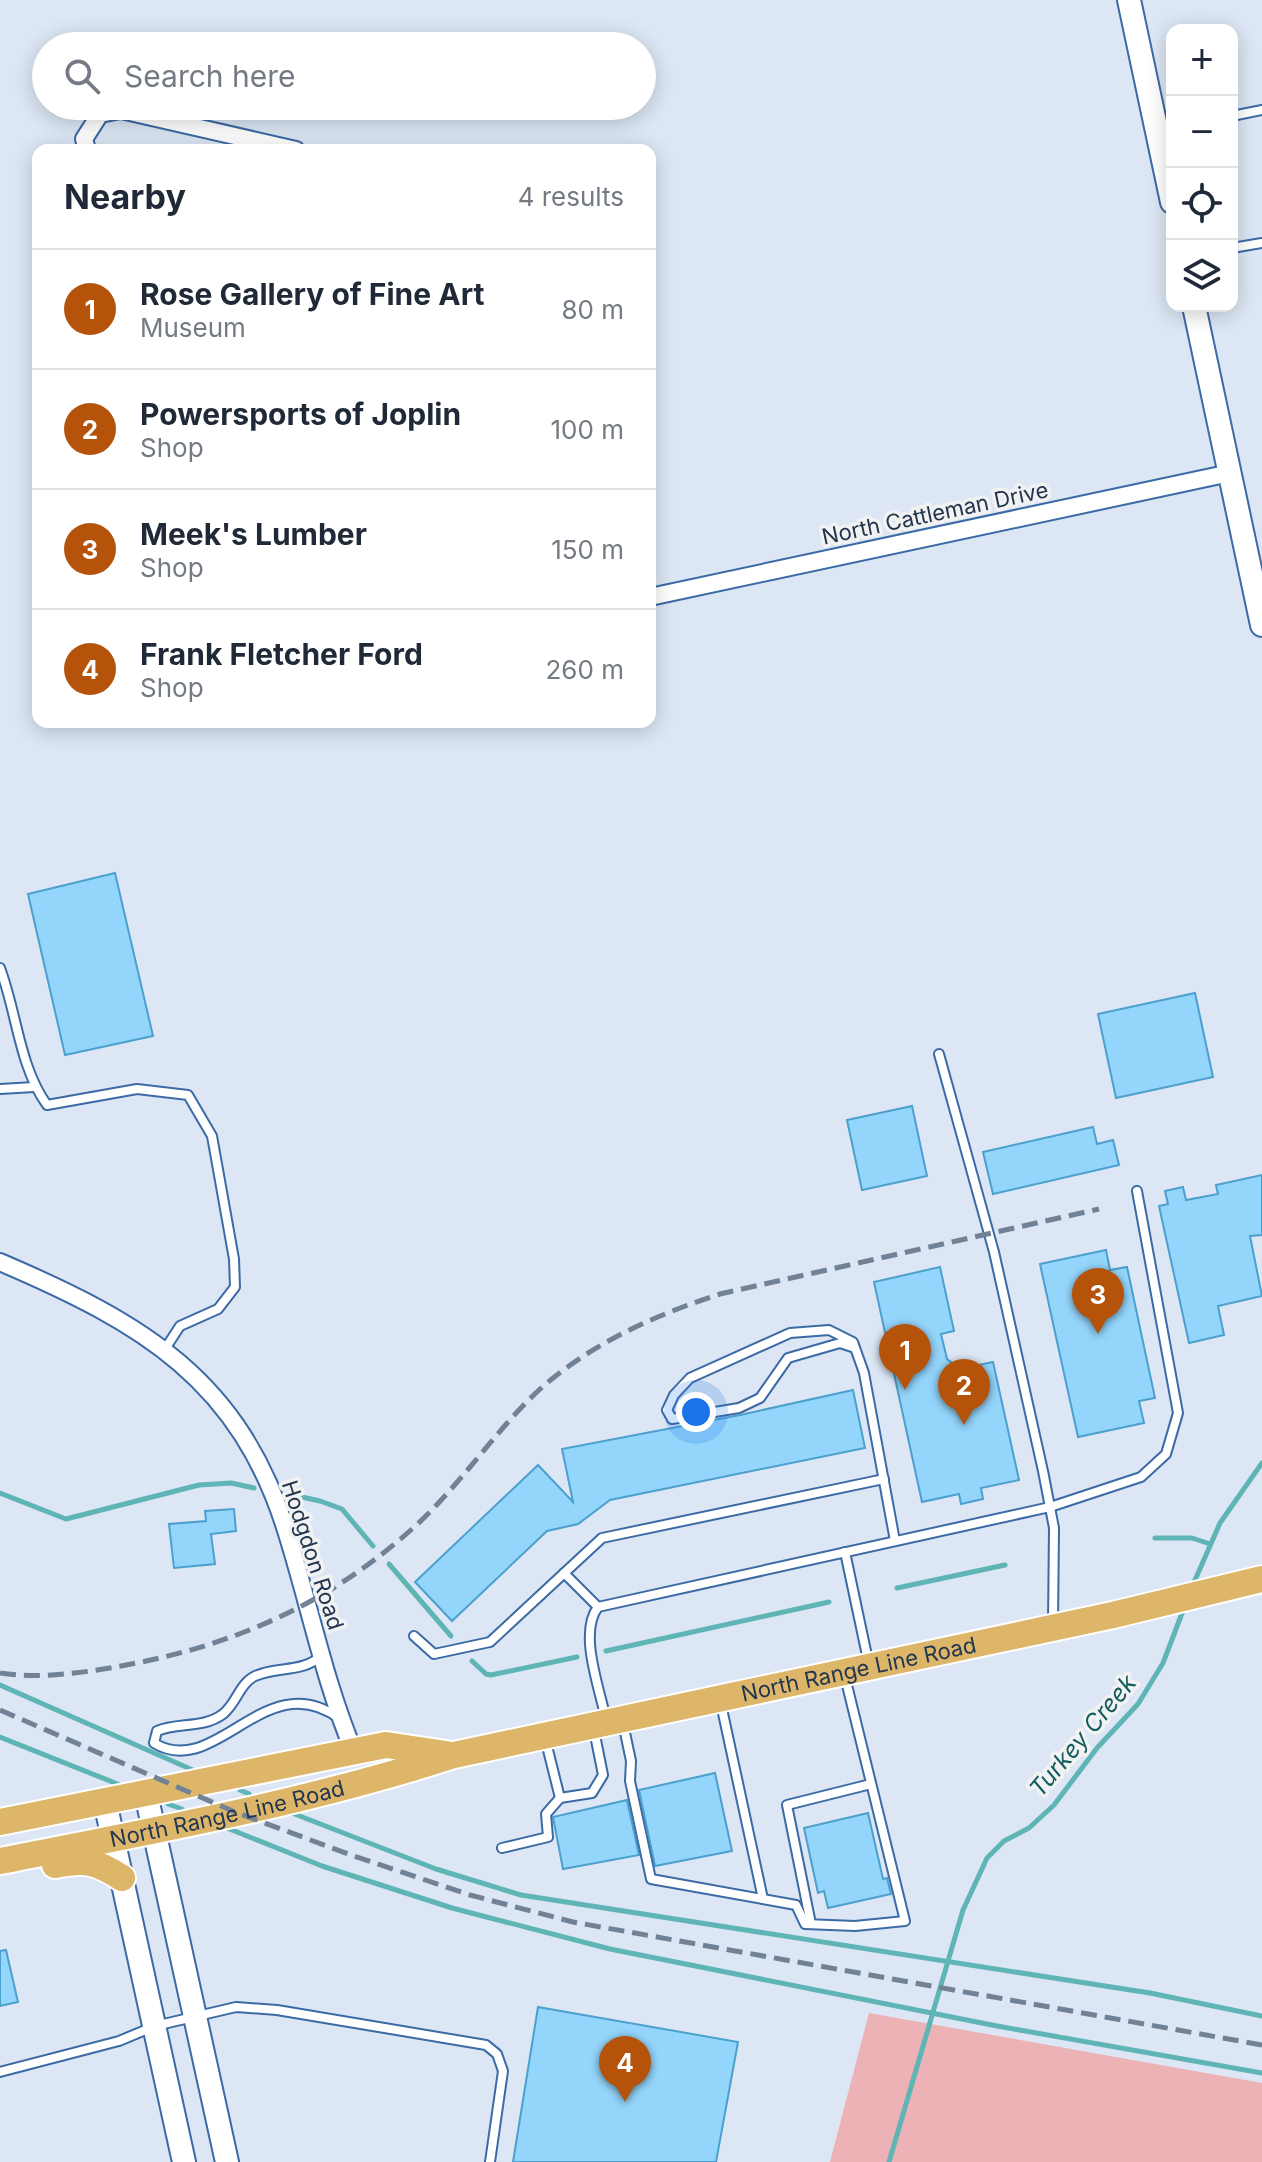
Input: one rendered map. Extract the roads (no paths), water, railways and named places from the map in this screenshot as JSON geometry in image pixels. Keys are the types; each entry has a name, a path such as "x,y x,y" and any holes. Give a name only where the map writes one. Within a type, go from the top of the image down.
{"main road":[{"name":"North Range Line Road","path":"0,1861 154,1830 388,1776 454,1755 1113,1615 1256,1580"},
{"name":"North Range Line Road","path":"0,1822 386,1745 454,1755"},
{"path":"0,1875 80,1860 103,1865 122,1878"}],"street":[{"path":"1129,0 1159,122 1166,168"},
{"path":"85,144 84,139 96,120"},
{"path":"165,120 270,144"},
{"path":"1195,312 1262,625"},
{"name":"North Cattleman Drive","path":"656,596 1230,473"},
{"name":"Hodgdon Road","path":"0,1262 73,1293 120,1319 165,1349 219,1404 258,1463 288,1536 340,1720 354,1752"},
{"path":"146,1794 227,2162"},
{"path":"105,1802 184,2162"}],"lane":[{"path":"1238,115 1262,110"},
{"path":"1238,247 1262,243"},
{"path":"0,968 34,1087 47,1105 137,1089 188,1095 212,1136 234,1259 235,1287 218,1309 180,1326 165,1349"},
{"path":"939,1054 994,1252 1050,1507 1054,1528 1053,1628"},
{"path":"0,1089 34,1087"},
{"path":"844,1672 905,1921 855,1926 805,1924 796,1905 651,1879 630,1781 631,1761 608,1722 588,1637 591,1616 598,1607 1050,1507 1141,1477 1166,1454 1178,1413 1137,1191"},
{"path":"855,1348 840,1343 788,1358 760,1398 739,1408 672,1419 667,1410 674,1395 690,1378 790,1333 829,1330 853,1342 864,1373 895,1541"},
{"path":"414,1636 434,1654 490,1642 602,1538 884,1479"},
{"path":"845,1552 870,1667"},
{"path":"564,1573 598,1607"},
{"path":"322,1655 316,1661 295,1669 256,1675 242,1686 224,1714 205,1723 188,1726 173,1724 157,1731 154,1743 165,1750 186,1750 212,1742 262,1713 284,1705 308,1703 325,1708 340,1720"},
{"path":"719,1699 763,1899"},
{"path":"502,1848 548,1837 546,1814 560,1798 592,1793 603,1775 608,1722"},
{"path":"545,1736 560,1798"},
{"path":"811,1924 787,1805 871,1784"},
{"path":"0,2072 119,2041 155,2026 236,2007 277,2010 486,2045 497,2054 503,2071 490,2162"}],"waterway":[{"name":"Turkey Creek","path":"1192,1587 1220,1523 1262,1463"},
{"path":"0,1493 66,1519 199,1485 231,1483 254,1488"},
{"path":"288,1494 342,1509 373,1546"},
{"path":"1155,1538 1192,1538 1210,1544"},
{"path":"389,1564 451,1636"},
{"path":"897,1588 1005,1565"},
{"path":"606,1651 829,1602"},
{"name":"Turkey Creek","path":"889,2162 963,1910 987,1858 1004,1841 1029,1828 1054,1805 1097,1748 1138,1704 1163,1663 1184,1608"},
{"path":"472,1661 491,1675 577,1657"},
{"path":"0,1685 195,1771"},
{"path":"0,1737 120,1785"},
{"path":"240,1790 249,1794"},
{"path":"168,1804 182,1809"},
{"path":"292,1813 436,1869 521,1895 1150,1993 1262,2016"},
{"path":"227,1828 322,1866 452,1908 610,1949 997,2026 1262,2073"}],"railway":[{"path":"0,1673 60,1674 106,1669 162,1657 239,1634 312,1600 380,1556 412,1529 539,1390 602,1345 671,1311 720,1294 1099,1209"},
{"path":"0,1710 235,1812 470,1895 573,1922 1262,2045"}],"place":[{"name":"Meek's Lumber","path":"1098,1334"},
{"name":"Rose Gallery of Fine Art","path":"905,1390"},
{"name":"Powersports of Joplin","path":"964,1425"},
{"name":"Frank Fletcher Ford","path":"625,2102"}]}
